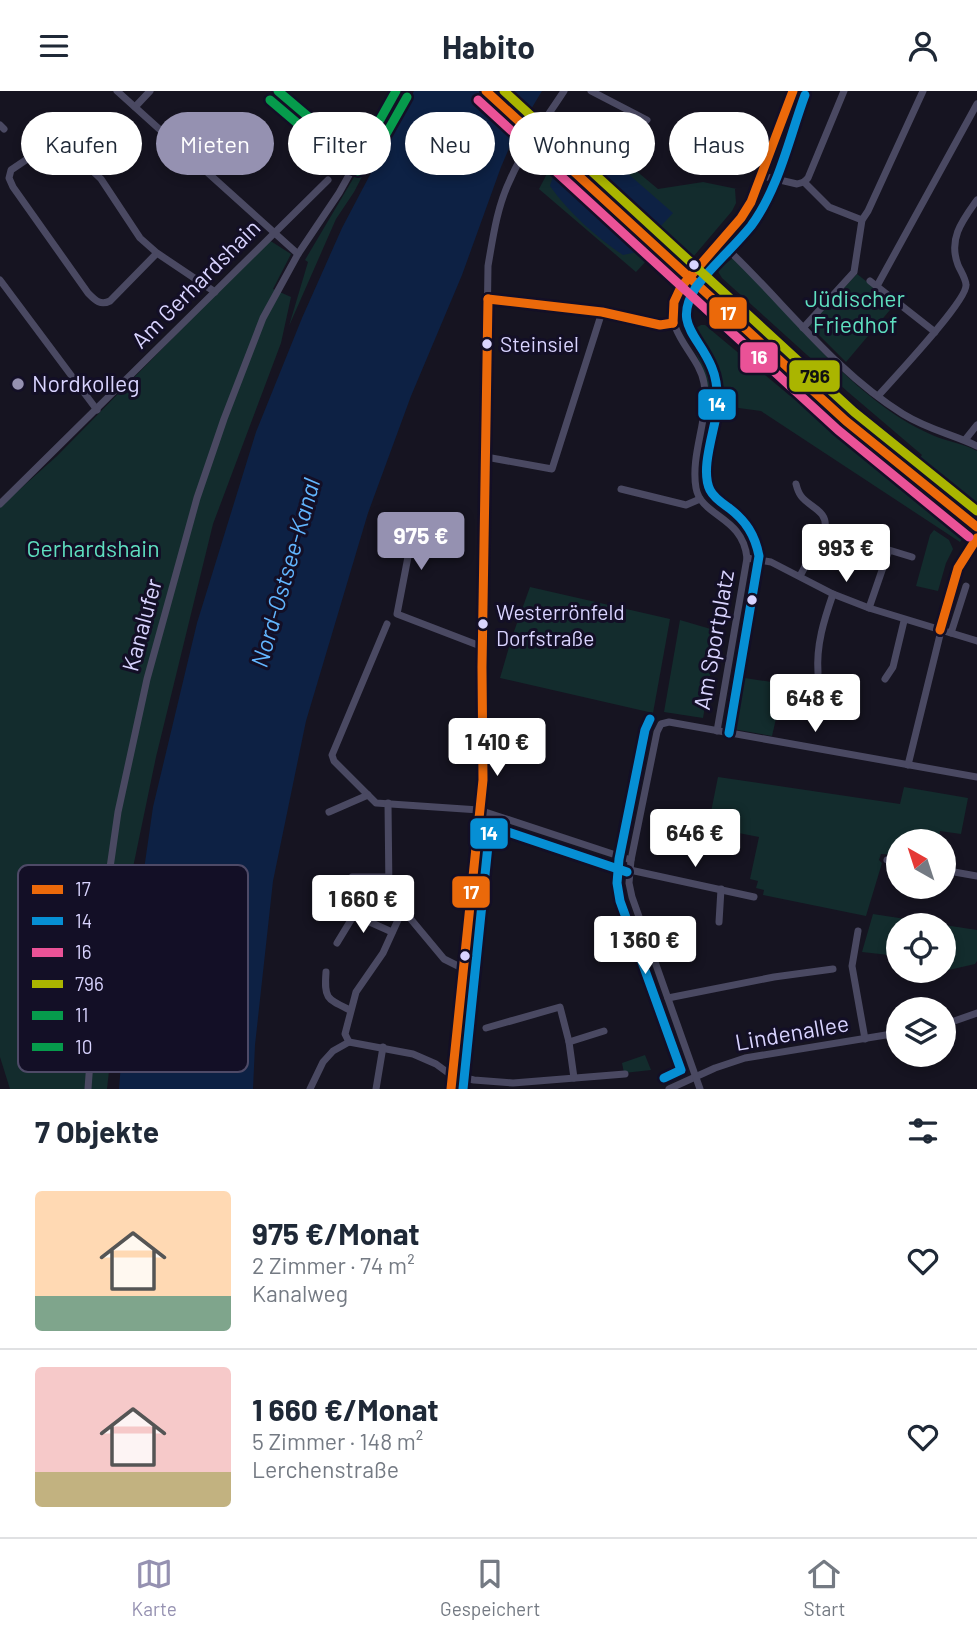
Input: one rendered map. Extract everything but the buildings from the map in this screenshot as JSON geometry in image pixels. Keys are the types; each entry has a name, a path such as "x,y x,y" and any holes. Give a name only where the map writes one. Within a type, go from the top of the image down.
{"highway":[{"path":"977,517 702,285 846,421 977,527"}],"street":[{"path":"117,91 298,254"},
{"path":"135,107 150,91"},
{"path":"278,91 303,112"},
{"name":"Kanalufer","path":"384,112 396,91"},
{"path":"451,1089 483,780 488,266 495,226 509,182 528,145 564,91"},
{"path":"591,91 632,112"},
{"path":"621,489 686,505 700,499 695,475 705,404 704,382 673,323 674,302 681,287 741,218 762,176 793,91"},
{"path":"762,176 797,184 804,182 844,91"},
{"path":"803,328 854,272 862,220 923,91"},
{"path":"935,332 873,284 977,104"},
{"path":"157,253 110,301 105,304 98,302 88,293 13,187 9,178 11,170 54,141 64,143 101,179 140,238 157,253 215,292"},
{"name":"Kanalufer","path":"111,865 118,812 147,679 197,498 224,419 263,318 298,254 349,175"},
{"name":"Am Gerhardshain","path":"0,504 328,180"},
{"path":"804,182 829,207 862,220"},
{"path":"878,396 935,332 964,292 967,284 955,256 954,243 956,232 977,200"},
{"path":"720,242 750,269 840,367 923,425 977,446"},
{"path":"0,280 97,410"},
{"path":"488,299 602,312 643,323 673,323"},
{"path":"486,457 552,469 602,312"},
{"path":"965,440 977,425"},
{"path":"796,484 801,496 823,514 826,522 825,529 800,576"},
{"name":"Am Sportplatz","path":"700,499 740,534 746,544 747,558 718,731"},
{"path":"412,536 397,614 483,647"},
{"path":"908,765 940,630 958,568 974,541"},
{"path":"869,608 889,550 912,557"},
{"path":"747,558 771,562 834,594 904,621 977,641"},
{"path":"951,633 965,586"},
{"path":"818,673 817,657 823,622 834,594"},
{"path":"885,679 893,667 904,621"},
{"path":"387,624 332,755 334,761 376,803 479,810 631,859"},
{"path":"700,1089 632,897 631,859 657,732 661,724 669,722 977,777"},
{"path":"329,813 368,795"},
{"path":"388,803 389,893 444,959 464,969"},
{"path":"389,817 402,804"},
{"path":"630,870 754,897"},
{"path":"956,872 977,876"},
{"path":"352,877 387,877"},
{"path":"719,922 720,888"},
{"path":"349,1042 345,1034 356,992 383,953 403,909"},
{"path":"337,943 354,915 392,932"},
{"path":"859,931 852,966 865,1039"},
{"path":"668,997 833,969"},
{"path":"326,972 325,994 330,1001 350,1010"},
{"path":"486,1028 560,1006 575,1078"},
{"path":"956,1020 977,1013"},
{"path":"569,1042 604,1031"},
{"name":"Lindenallee","path":"669,1089 745,1058 886,1035"},
{"path":"310,1087 323,1062 333,1051 349,1042 413,1054 436,1064 451,1075 474,1080 513,1083 625,1075"},
{"path":"376,1089 383,1047"}],"green space":[{"path":"405,91 407,91 391,121 391,115"},
{"path":"355,175 363,175 336,219 289,326 308,262 305,260"},
{"path":"546,175 641,175 658,189 703,182 737,189 736,203 732,211 693,257 669,236 636,272 539,189"},
{"name":"Gerhardshain","path":"269,240 291,254 273,289 291,297 281,343 213,524 156,757 134,865 18,865 18,1072 109,1072 107,1089 10,1089 0,1057 0,507 57,456"},
{"path":"733,258 830,359 871,397 921,429 977,451 977,504 922,463 919,459 922,455 722,278 717,270"},
{"name":"Jüdischer Friedhof","path":"857,274 895,304 846,362 809,325"},
{"path":"705,325 789,395 830,414 970,528 960,542 761,411 709,404 701,367 687,333"},
{"path":"934,530 949,540 953,549 938,591 916,586 930,535"},
{"path":"530,587 670,619 653,713 500,678"},
{"path":"680,620 714,630 717,634 703,718 664,712"},
{"path":"789,675 823,681 819,702 785,697"},
{"path":"732,676 784,684 772,736 727,728 724,723"},
{"path":"718,777 900,804 904,787 968,798 961,834 956,833 956,829 886,829 886,854 881,854 879,860 882,863 866,916 763,895 764,890 756,888 758,881 750,879 759,837 708,827"},
{"path":"873,914 886,916 886,955 862,952"},
{"path":"956,927 977,930 975,964 956,968"},
{"path":"645,1055 651,1070 624,1073 622,1063"}],"water":[{"name":"Nord-Ostsee-Kanal","path":"414,91 542,91 529,112 509,112 509,148 368,513 306,721 273,881 255,1045 253,1089 119,1089 120,1072 248,1072 248,865 145,865 153,807 197,623 256,432 342,228 370,175 391,175 391,135"},
{"path":"554,175 630,175 673,213 637,252 623,255 574,215 550,186"}],"tunnel":[{"path":"486,91 699,289"},
{"path":"502,91 705,282"}],"transit line":[{"name":"11","path":"278,91 358,159 396,91"},
{"name":"17","path":"486,91 846,421 977,527"},
{"name":"796","path":"504,91 854,412 977,511"},
{"name":"17","path":"673,323 674,302 681,287 741,218 751,202 793,91"},
{"name":"14","path":"729,733 759,556 755,541 745,523 718,500 707,482 707,462 717,411 716,384 707,357 690,329 687,311 696,287 751,226 761,211 776,179 805,95"},
{"name":"10","path":"270,100 350,168 358,171 368,166 407,97"},
{"name":"16","path":"478,100 838,430 969,537"},
{"name":"17","path":"488,299 602,312 660,325 673,323"},
{"name":"17","path":"451,1089 483,780 482,667 488,299"},
{"name":"17","path":"940,630 958,568 977,538"},
{"name":"14","path":"650,719 645,730 619,859 617,883 620,901 681,1070 664,1078"},
{"name":"14","path":"463,1089 490,826 627,872"}],"place":[{"name":"Steinsiel","path":"487,344"},
{"name":"Nordkolleg","path":"18,384"},
{"name":"Westerrönfeld Dorfstraße","path":"483,624"}]}
